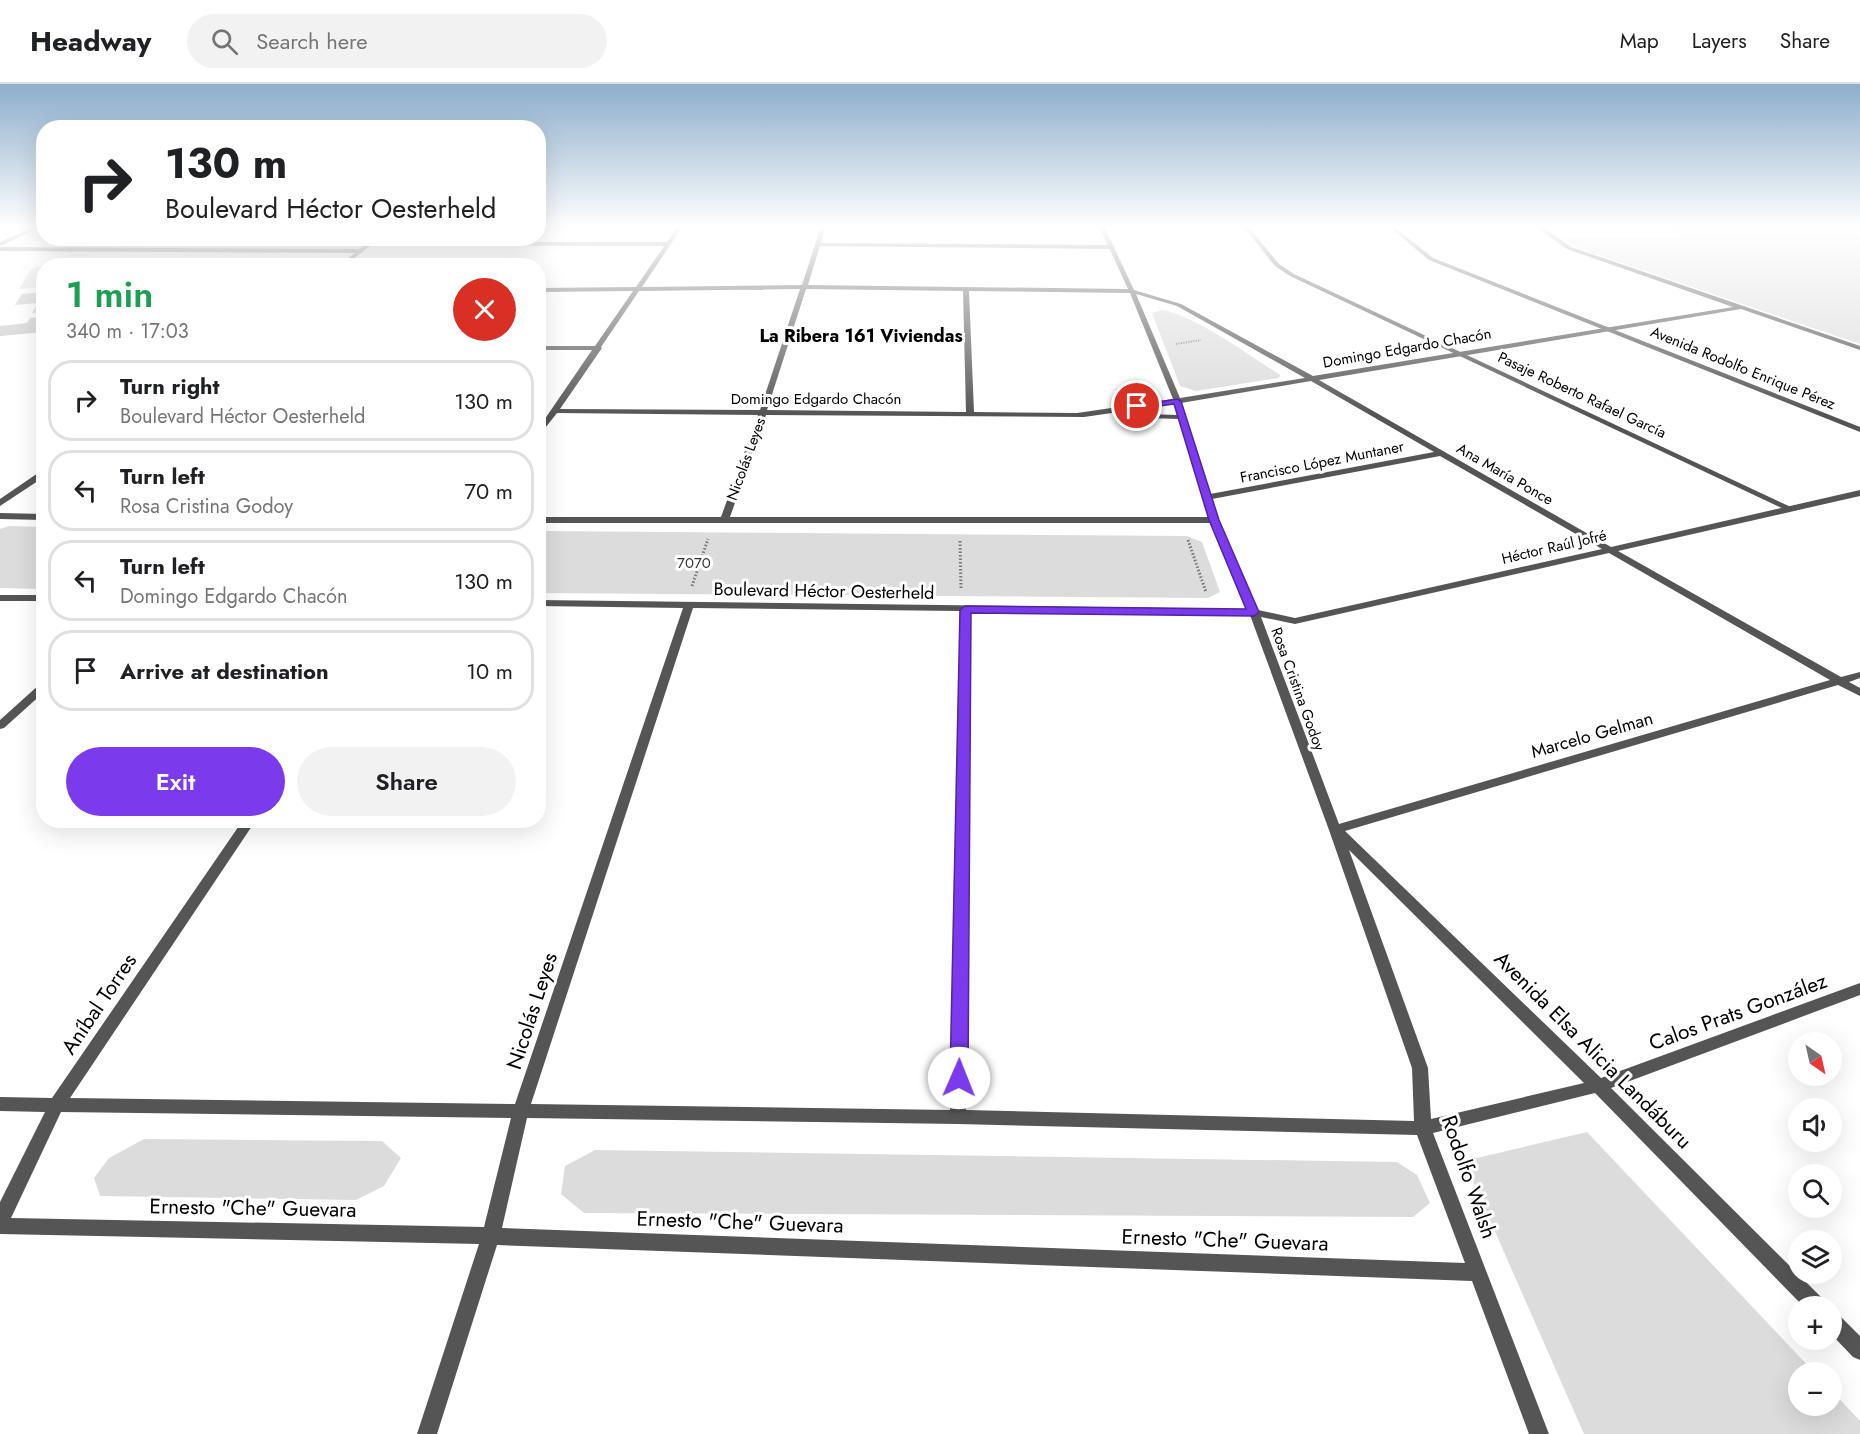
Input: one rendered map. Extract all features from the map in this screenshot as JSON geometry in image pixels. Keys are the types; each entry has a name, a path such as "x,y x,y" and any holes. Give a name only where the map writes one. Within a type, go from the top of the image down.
{"street":[{"path":"546,420 555,411 639,289"},
{"name":"Ana María Ponce","path":"546,290 639,289"},
{"name":"Nicolás Leyes","path":"724,521 763,412 802,289"},
{"path":"966,289 969,413"},
{"name":"Ana María Ponce","path":"1021,289 1132,291 1179,305 1311,378 1860,693"},
{"name":"Pasaje Roberto Rafael García","path":"1324,289 1791,509"},
{"name":"Avenida Rodolfo Enrique Pérez","path":"1506,289 1860,430"},
{"path":"1689,289 1860,348"},
{"name":"Rosa Cristina Godoy","path":"1132,291 1177,401 1214,520 1254,612 1335,830"},
{"name":"Domingo Edgardo Chacón","path":"1077,415 1177,401 1742,307"},
{"path":"546,348 598,348"},
{"name":"Domingo Edgardo Chacón","path":"555,411 969,413 1182,417"},
{"name":"Francisco López Muntaner","path":"1208,497 1441,453"},
{"path":"0,503 36,478"},
{"name":"Héctor Raúl Jofré","path":"1254,612 1295,621 1860,493"},
{"path":"0,516 36,517"},
{"path":"546,520 1214,520"},
{"path":"0,598 36,598"},
{"name":"Nicolás Leyes","path":"427,1434 491,1236 521,1110 689,600"},
{"name":"Boulevard Héctor Oesterheld","path":"546,603 689,600 963,603 1254,612"},
{"path":"958,1117 963,603"},
{"name":"Marcelo Gelman","path":"1335,830 1860,675"},
{"path":"0,726 36,693"},
{"name":"Aníbal Torres","path":"0,1221 56,1105 245,828"},
{"name":"Avenida Elsa Alicia Landáburu","path":"1335,830 1598,1086 1806,1296"},
{"name":"Rodolfo Walsh","path":"1335,830 1420,1068 1423,1128 1539,1434"},
{"name":"Calos Prats González","path":"1423,1128 1598,1086 1860,989"},
{"path":"0,1104 958,1117 1423,1128"},
{"name":"Ernesto \"Che\" Guevara","path":"0,1226 491,1236 1477,1272"},
{"path":"1842,1332 1860,1350"}],"path":[{"path":"1174,345 1207,339"},
{"path":"689,600 710,532"},
{"path":"960,534 963,603"},
{"path":"1187,536 1208,598"}],"green space":[{"path":"1698,289 1860,289 1860,344"},
{"path":"1162,310 1206,328 1280,375 1279,378 1196,391 1180,386 1152,313"},
{"path":"9,526 36,527 36,589 0,588 0,529"},
{"name":"7070","path":"546,531 1187,536 1202,542 1220,592 1208,598 546,593"},
{"path":"1587,1132 1788,1345 1788,1350 1793,1350 1805,1362 1788,1362 1788,1416 1842,1416 1842,1402 1860,1421 1860,1434 1584,1434 1464,1161"},
{"path":"144,1139 382,1141 401,1158 384,1186 356,1200 100,1196 94,1178 109,1158"},
{"path":"595,1150 1397,1162 1417,1175 1430,1203 1413,1217 584,1213 561,1194 565,1166"}],"building":[{"path":"36,293 36,303 15,305 22,294"},
{"path":"36,317 36,333 0,336 0,326 27,323 30,318"}],"district":[{"name":"La Ribera 161 Viviendas","path":"861,336"}],"route":[{"path":"959,1078 965,610 1254,612 1214,520 1177,401 1137,406"}]}
